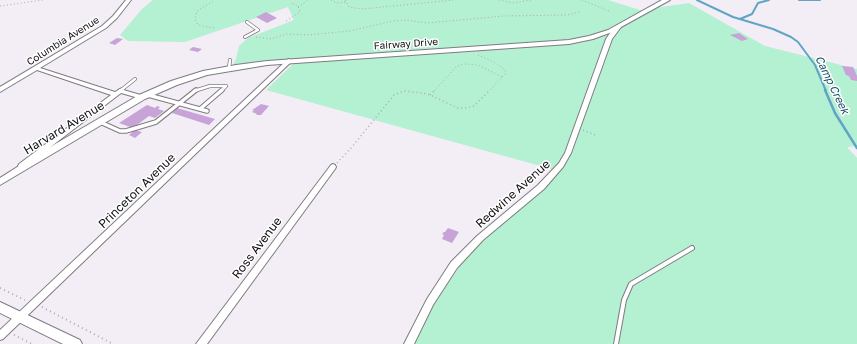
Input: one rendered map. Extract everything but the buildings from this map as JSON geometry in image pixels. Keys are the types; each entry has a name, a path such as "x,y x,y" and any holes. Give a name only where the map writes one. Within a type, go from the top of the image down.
{"street":[{"name":"Columbia Avenue","path":"0,90 104,27 115,17 129,0"},
{"name":"Fairway Drive","path":"145,96 189,78 229,68 289,62 569,42 596,36 618,28 648,9 667,0"},
{"name":"Redwine Avenue","path":"409,344 430,302 454,265 480,238 552,176 568,153 609,39 618,28"},
{"name":"Princeton Avenue","path":"3,333 289,62"},
{"path":"35,68 118,92 145,96"},
{"name":"Harvard Avenue","path":"0,182 105,100 118,92"},
{"name":"Harvard Avenue","path":"0,182 36,158 145,96"},
{"name":"Ross Avenue","path":"201,344 333,167"},
{"path":"0,307 76,344"}],"lane":[{"path":"246,36 258,30 247,22"},
{"path":"229,68 230,60"},
{"path":"118,92 135,79"},
{"path":"99,121 120,131 126,131 156,122 195,90 210,86 226,86 200,109"},
{"path":"145,96 207,111"},
{"path":"616,344 624,300 631,284 692,248"}],"path":[{"path":"0,6 43,0"},
{"path":"214,28 198,25 195,19 197,11 215,0"},
{"path":"298,7 308,0"},
{"path":"331,0 337,3 345,1 349,7 362,9 454,0"},
{"path":"499,0 513,2 531,0"},
{"path":"582,0 609,11"},
{"path":"286,21 300,12 298,7 291,3"},
{"path":"246,36 271,39 286,34 306,35 350,31 393,21 406,20 427,23 488,17 567,15 580,12"},
{"path":"333,167 352,147 394,95 404,91 430,95 458,108 474,106 506,73 505,70 496,63 477,55 478,52 475,49"},
{"path":"430,95 452,71 458,66 464,64 478,65 502,77"},
{"path":"577,128 598,136"},
{"path":"0,288 90,331 113,344"},
{"path":"3,333 32,344"}],"green space":[{"path":"153,0 608,0 640,10 689,3 765,46 857,69 857,146 847,147 857,158 857,344 414,344 433,305 467,256 555,170 266,90 294,63 232,67 236,59 239,46 248,38 294,20 288,7 185,42 128,41 120,35 142,9"}],"waterway":[{"name":"Camp Creek","path":"697,0 733,17 773,29 791,37 798,42 815,65 826,91"},
{"path":"740,19 752,14 758,3 769,0"},
{"path":"799,0 820,0"},
{"name":"Camp Creek","path":"825,90 835,113 857,148"}]}
